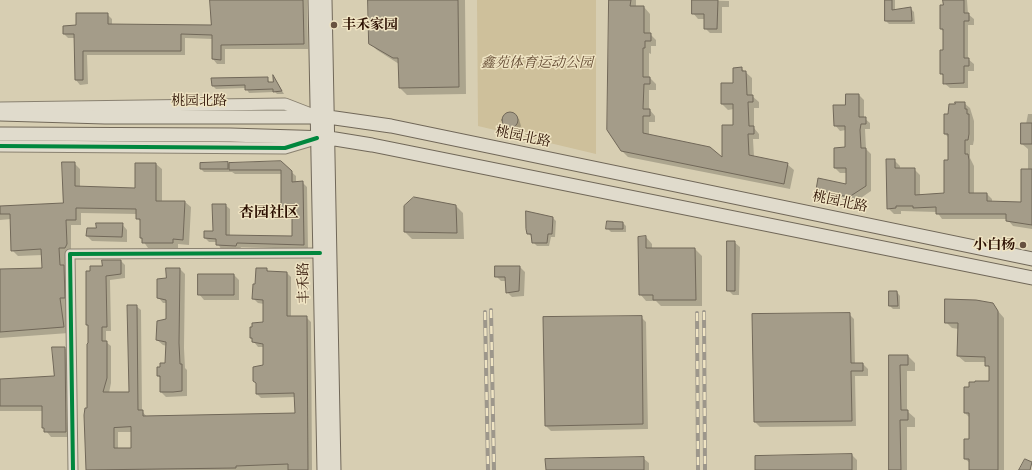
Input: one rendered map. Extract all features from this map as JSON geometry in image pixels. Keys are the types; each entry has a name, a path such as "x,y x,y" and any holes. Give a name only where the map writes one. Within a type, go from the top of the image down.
{"main road":[{"name":"丰禾路","path":"315,0 323,138 334,470"},
{"name":"丰禾路","path":"322,116 325,0"},
{"name":"桃园北路","path":"0,114 105,117 322,116 398,128 1032,259"},
{"path":"0,134 230,135 323,138 372,145 636,197 1032,278"},
{"name":"丰禾路","path":"323,138 320,253 324,470"}],"street":[{"path":"0,108 285,104 322,116"},
{"path":"0,146 285,148 323,138"},
{"path":"73,470 70,254 320,253"}],"green space":[{"name":"鑫苑体育运动公园","path":"477,0 596,0 596,154 478,126"}],"building":[{"path":"210,0 303,0 304,44 221,45 221,60 212,59 212,35 181,34 181,51 83,51 83,80 75,80 74,34 63,34 63,26 76,25 76,13 108,13 108,24 211,25"},
{"path":"368,0 458,0 459,87 399,88 398,58 393,58 369,44"},
{"path":"609,0 631,0 630,6 644,6 644,33 651,33 651,41 645,41 645,48 643,48 643,77 650,77 650,84 644,84 643,109 650,109 650,116 643,116 643,133 710,147 722,157 722,125 733,125 733,104 721,104 721,83 733,83 733,68 742,67 742,71 746,71 747,95 753,95 753,102 748,102 749,126 754,126 754,134 748,134 749,155 788,163 784,184 621,151 607,130"},
{"path":"692,0 718,0 717,29 704,29 704,14 692,14"},
{"path":"885,0 892,0 892,10 911,7 912,21 885,21"},
{"path":"943,0 964,0 964,13 969,13 969,21 964,21 964,58 969,58 969,66 964,66 964,83 943,84 943,74 940,74 940,50 943,50 943,29 940,29 940,5 943,5"},
{"path":"273,75 282,91 273,92 273,89 245,90 245,85 212,86 211,78 268,77 268,82 273,82"},
{"path":"846,94 859,94 859,117 866,117 866,124 861,124 860,130 861,148 866,148 866,186 849,197 816,190 818,178 846,184 846,168 834,168 834,148 845,147 845,126 834,126 833,105 845,105"},
{"path":"955,102 965,102 965,109 967,109 967,114 969,114 969,134 968,140 965,140 965,154 968,154 969,160 969,193 987,193 987,201 1021,202 1021,169 1032,169 1032,225 1006,221 1006,214 936,214 936,207 913,208 913,206 896,206 896,208 887,209 886,159 895,159 895,168 915,168 915,195 944,193 944,160 948,160 948,134 944,134 944,114 948,114 949,104 955,104"},
{"path":"510,112 516,114 518,120 516,126 510,128 504,126 502,120 504,114"},
{"path":"1021,123 1032,123 1032,144 1021,144"},
{"path":"281,161 292,171 292,182 303,181 304,245 237,243 236,246 216,245 216,239 204,238 204,231 213,231 212,204 226,204 226,235 292,236 292,211 281,211 281,170 229,170 229,163"},
{"path":"62,162 75,162 75,186 135,188 135,163 156,163 156,201 185,201 183,240 173,239 173,243 142,243 142,238 140,238 140,219 136,219 136,209 76,208 76,220 66,220 67,244 65,248 59,248 60,265 64,265 65,298 60,298 64,327 0,332 0,269 42,268 41,249 11,251 10,214 0,214 0,206 63,203"},
{"path":"228,162 228,169 200,169 200,163"},
{"path":"414,197 456,205 457,233 404,232 404,206"},
{"path":"526,211 553,217 552,234 548,234 547,243 532,243 531,234 527,234 526,229"},
{"path":"607,221 623,222 623,229 606,229"},
{"path":"96,223 123,223 122,237 86,236 87,228 96,228"},
{"path":"646,236 646,248 695,248 696,300 653,300 653,295 639,295 638,237"},
{"path":"727,241 735,241 735,291 727,291"},
{"path":"102,260 121,260 121,274 106,276 107,327 102,327 102,341 107,341 107,378 103,392 129,392 127,305 137,305 138,410 143,410 143,416 295,413 294,393 256,394 256,383 253,381 253,367 263,365 263,344 252,342 252,338 250,338 250,327 252,327 252,323 263,322 263,300 252,299 256,268 267,268 267,271 287,272 287,316 307,316 308,470 288,470 288,464 236,466 236,468 86,470 84,415 85,408 87,408 88,325 86,325 86,271 90,271 90,266 102,266","holes":["131,427 131,448 114,448 114,428"]},
{"path":"495,266 520,266 519,291 506,293 505,277 495,277"},
{"path":"166,268 180,268 179,343 180,364 182,364 182,391 173,392 160,392 160,376 157,376 157,367 160,367 160,363 165,363 166,342 156,340 157,321 166,319 166,300 157,298 157,279 166,278"},
{"path":"198,274 234,274 234,295 198,295"},
{"path":"889,291 897,291 898,306 889,306"},
{"path":"945,299 976,300 993,303 998,311 998,470 969,470 969,459 964,459 964,439 969,439 969,413 964,413 964,387 969,387 969,382 989,381 989,366 985,366 985,357 957,356 958,323 945,323"},
{"path":"850,313 851,363 863,363 863,371 851,371 852,421 754,422 752,314"},
{"path":"642,316 643,424 545,426 543,317"},
{"path":"52,347 65,347 66,432 44,432 44,428 42,428 42,406 0,406 0,379 54,376"},
{"path":"889,355 908,355 908,365 900,365 901,410 908,410 908,420 900,420 901,470 889,470"},
{"path":"852,454 852,470 755,470 755,456"},
{"path":"644,457 644,470 546,470 545,459"},
{"path":"1025,459 1032,462 1030,470 1019,470"}],"railway":[{"path":"491,310 494,470"},
{"path":"485,312 488,470"},
{"path":"704,312 705,470"},
{"path":"697,313 698,470"}],"cycle path":[{"path":"0,146 285,148 317,138"},
{"path":"73,470 70,254 320,253"}],"place":[{"name":"丰禾家园","path":"334,25"},
{"name":"小白杨","path":"1023,245"}],"district":[{"name":"杏园社区","path":"269,213"}]}
